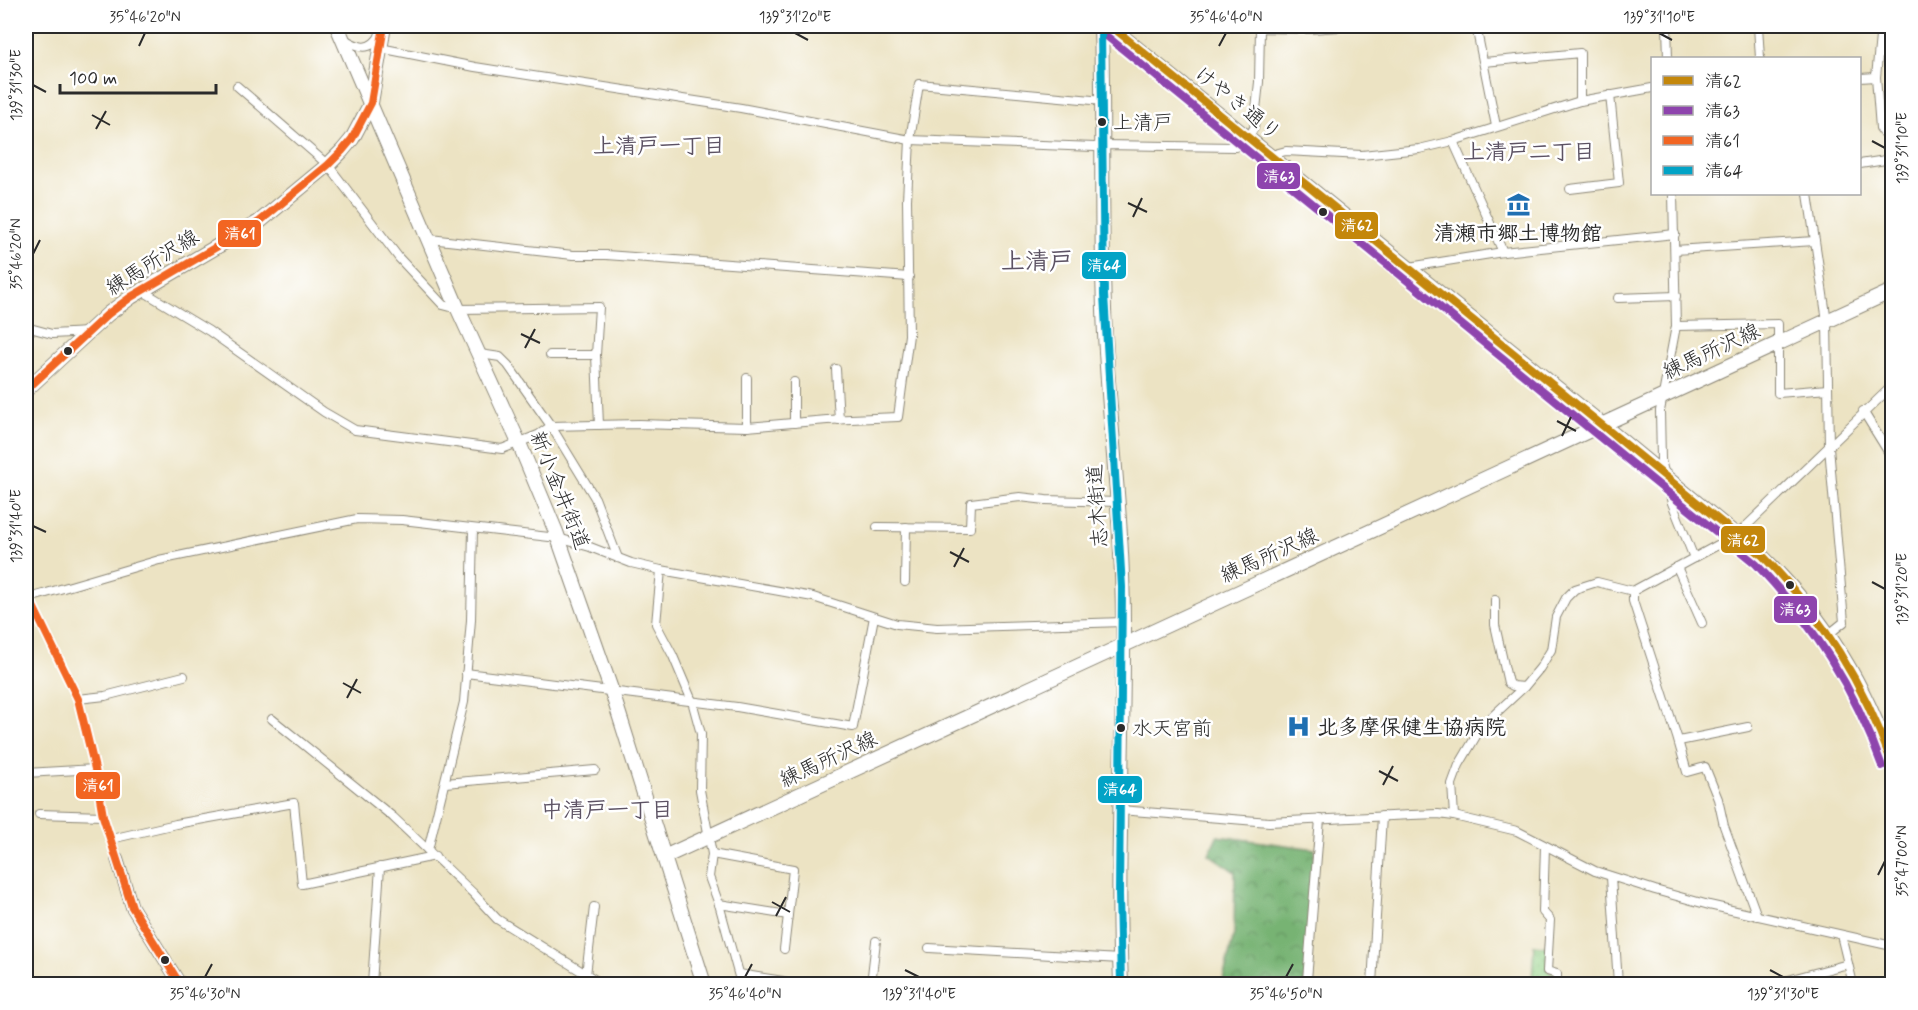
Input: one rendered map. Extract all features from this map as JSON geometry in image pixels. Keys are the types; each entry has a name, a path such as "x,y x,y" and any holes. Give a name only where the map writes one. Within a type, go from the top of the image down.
{"main road":[{"name":"練馬所沢線","path":"26,390 88,332 141,290 259,222 328,165 352,139 371,103 384,26"},
{"name":"志木街道","path":"1101,26 1105,335 1118,502 1124,622 1119,897 1121,984"},
{"name":"新小金井街道","path":"340,32 558,538 612,692 704,984"},
{"name":"練馬所沢線","path":"664,857 1893,291"}],"street":[{"path":"340,32 358,47 366,47 378,39 384,26"},
{"name":"けやき通り","path":"1111,26 1664,473 1738,534 1788,581 1829,634 1887,727 1893,763"},
{"path":"380,48 475,67 741,108 910,140 1095,147 1103,145 1235,147 1254,129 1259,82 1260,28 1357,26"},
{"path":"1476,26 1496,126"},
{"path":"1667,26 1668,57"},
{"path":"1758,26 1760,57"},
{"path":"1883,132 1880,128 1876,77 1880,30 1893,34"},
{"path":"1484,62 1580,53 1580,102"},
{"path":"1861,78 1876,77"},
{"path":"141,290 208,331 324,412 355,430 502,449 538,435 551,426 747,427 898,417 909,334 907,200 910,140 919,84 1103,100"},
{"path":"237,86 328,165 406,267 443,305 458,309 599,307 596,355 598,425"},
{"path":"1271,154 1286,151 1362,155 1419,149 1453,141 1580,102 1651,88"},
{"path":"1570,189 1619,183 1610,95"},
{"path":"1453,141 1503,252"},
{"path":"1861,164 1893,159"},
{"path":"1673,195 1676,326 1660,411 1660,455 1672,503 1694,558"},
{"path":"1808,195 1827,321 1829,447 1844,622 1829,634"},
{"path":"26,205 26,219"},
{"path":"1409,267 1503,252 1675,234"},
{"path":"430,239 573,255 606,255 909,276"},
{"path":"1675,250 1815,242"},
{"path":"1618,298 1676,296"},
{"path":"1676,326 1778,324 1778,393 1828,390"},
{"path":"26,327 52,334 88,332"},
{"path":"480,354 500,357 508,365 551,426 595,498 618,558"},
{"path":"550,355 596,355"},
{"path":"836,369 839,420"},
{"path":"747,378 747,427"},
{"path":"794,382 794,423"},
{"path":"1454,816 1452,784 1459,765 1482,726 1524,687 1540,668 1551,650 1556,617 1566,598 1575,589 1597,582 1634,591 1738,534 1829,447 1863,411 1893,386"},
{"path":"1863,411 1893,458"},
{"path":"877,527 970,528 971,503 1020,497 1118,502"},
{"path":"27,599 159,560 357,519 402,520 558,538 661,570 813,597 897,624 937,628 1124,622"},
{"path":"905,582 906,528"},
{"path":"431,853 464,702 471,620 473,529"},
{"path":"1677,567 1702,623"},
{"path":"661,570 656,624 673,656 692,701 701,734 700,790 712,854 709,877 719,904 741,984"},
{"path":"26,582 27,599 78,699 95,769 103,816 132,907 180,984"},
{"path":"1634,591 1634,601 1687,772 1705,767 1757,916"},
{"path":"1495,600 1494,625 1508,683 1524,687"},
{"path":"466,673 737,707 853,727 874,617"},
{"path":"78,699 105,696 184,676"},
{"path":"272,719 393,817 474,893 497,920 602,984"},
{"path":"1678,741 1748,727"},
{"path":"26,773 95,769"},
{"path":"445,783 595,770"},
{"path":"111,839 176,824 294,803 302,884 431,853"},
{"path":"1120,810 1269,822 1438,814 1454,816 1517,831 1576,862 1611,877 1709,905 1893,946"},
{"path":"39,814 103,816"},
{"path":"1371,984 1382,816"},
{"path":"1320,819 1307,980 1338,984"},
{"path":"1545,846 1542,912 1550,920 1548,971 1557,974 1557,984"},
{"path":"712,854 793,869 784,949"},
{"path":"372,984 380,867"},
{"path":"1611,877 1618,984"},
{"path":"719,904 788,915"},
{"path":"586,975 594,907"},
{"path":"1841,935 1853,984"},
{"path":"871,984 876,941"},
{"path":"929,948 1120,959"},
{"path":"1773,984 1848,964"},
{"path":"739,974 783,981"}],"green space":[{"path":"1217,836 1315,849 1305,984 1222,984 1234,934 1235,872 1209,854"},
{"path":"1534,945 1548,947 1548,971 1557,974 1557,984 1532,984"}],"transit line":[{"name":"清61","path":"26,390 108,314 131,297 259,222 342,151 352,139 371,103 384,26"},
{"name":"清64","path":"1101,26 1104,295 1122,587 1119,894 1121,984"},
{"name":"清62","path":"1111,26 1763,556 1785,579 1823,627 1839,652 1868,705 1892,763"},
{"name":"清63","path":"1104,34 1756,564 1796,610 1830,658 1859,710 1882,766"},
{"name":"清61","path":"26,582 29,598 78,699 95,769 103,816 132,907 180,984"}],"place":[{"name":"上清戸","path":"1102,122"},
{"name":"清瀬市郷土博物館","path":"1518,205"},
{"name":"北多摩保健生協病院","path":"1299,727"},
{"name":"水天宮前","path":"1121,728"}],"district":[{"name":"上清戸一丁目","path":"659,145"},
{"name":"上清戸二丁目","path":"1529,151"},
{"name":"上清戸","path":"1037,261"},
{"name":"中清戸一丁目","path":"607,809"}]}
